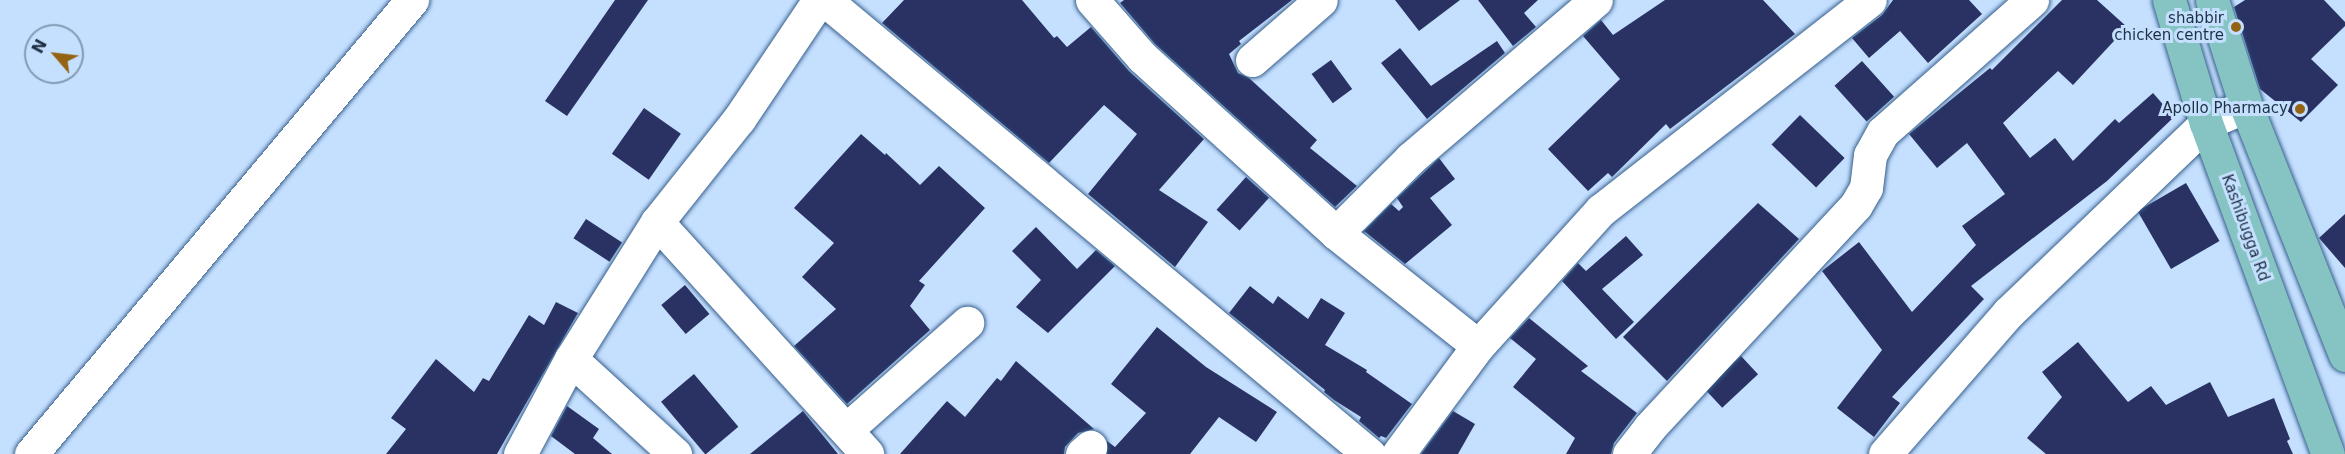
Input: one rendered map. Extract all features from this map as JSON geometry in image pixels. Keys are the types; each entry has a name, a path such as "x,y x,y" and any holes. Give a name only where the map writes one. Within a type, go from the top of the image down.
{"main road":[{"name":"Kashibugga Rd","path":"2169,0 2205,123 2328,454"},
{"path":"2212,0 2246,106 2345,355"}],"street":[{"path":"31,454 412,0"},
{"path":"520,454 571,358 657,222 739,118 819,0"},
{"path":"825,0 1369,454"},
{"path":"1092,0 1142,57 1336,232 1478,346"},
{"path":"1252,60 1321,0"},
{"path":"1336,232 1411,158 1594,0"},
{"path":"1629,454 1649,428 1856,205 1866,188 1870,155 1883,132 2032,0"},
{"path":"1398,454 1478,346 1601,210 1851,7"},
{"path":"1886,454 2008,313 2205,123 2246,106"},
{"path":"657,222 867,454"},
{"path":"846,430 967,323"},
{"path":"571,358 675,454"}],"building":[{"path":"615,0 648,0 567,116 545,101"},
{"path":"904,0 1022,0 1054,38 1057,36 1067,47 1091,27 1129,71 1204,139 1159,190 1208,222 1175,267 1088,194 1137,134 1104,105 1049,163 882,23"},
{"path":"1124,0 1292,0 1239,41 1241,44 1229,54 1238,73 1249,78 1317,140 1310,148 1357,186 1335,207 1155,44 1120,3"},
{"path":"1395,0 1460,0 1419,31"},
{"path":"1478,0 1538,0 1524,13 1536,27 1513,46"},
{"path":"1665,0 1763,0 1795,34 1670,129 1666,124 1612,177 1608,173 1588,191 1548,149 1620,79 1583,36 1601,20 1613,35"},
{"path":"1893,0 1969,0 1982,14 1928,63 1900,31 1869,58 1852,38 1882,15"},
{"path":"2062,0 2097,0 2127,27 2073,85 2058,71 2003,123 2030,158 2055,138 2073,161 2115,119 2119,123 2153,93 2174,117 2107,181 1971,286 1984,299 1892,397 1900,403 1874,437 1837,408 1882,350 1822,271 1859,242 1912,312 1976,245 1962,226 2005,194 1967,143 1937,168 1909,134 1990,68 1992,70"},
{"path":"2245,0 2324,0 2345,22 2345,26 2311,59 2338,85 2301,122 2260,89 2234,7"},
{"path":"1497,41 1505,53 1427,119 1381,63 1400,48 1431,86"},
{"path":"1331,60 1352,89 1333,103 1312,74"},
{"path":"1862,61 1894,97 1867,121 1835,86"},
{"path":"644,108 681,134 649,180 612,154"},
{"path":"1800,115 1845,158 1816,188 1772,144"},
{"path":"861,134 885,155 886,153 920,185 939,166 985,208 919,281 925,285 910,306 930,330 847,404 794,346 836,309 802,277 834,243 794,208"},
{"path":"1439,158 1455,179 1430,198 1452,225 1405,264 1364,231 1391,204 1399,211 1403,207 1397,198"},
{"path":"1246,177 1269,198 1240,230 1217,210"},
{"path":"2186,183 2220,241 2171,269 2138,211"},
{"path":"1758,203 1799,239 1667,381 1623,337"},
{"path":"2345,214 2345,268 2319,238"},
{"path":"586,219 622,242 610,262 573,238"},
{"path":"1036,227 1077,269 1096,250 1115,266 1048,333 1016,307 1041,280 1012,251"},
{"path":"1626,236 1643,255 1602,289 1634,322 1616,339 1562,281 1578,263 1586,271"},
{"path":"685,285 709,314 686,334 661,305"},
{"path":"1250,286 1273,304 1278,296 1308,319 1321,298 1345,313 1325,345 1367,370 1366,372 1412,404 1386,438 1381,436 1379,438 1359,421 1361,417 1334,400 1324,392 1325,390 1229,313"},
{"path":"556,302 578,313 497,454 386,454 406,429 391,418 436,359 474,392 483,378 489,381 529,315 544,325"},
{"path":"1529,318 1588,366 1581,371 1637,413 1614,443 1611,454 1566,454 1575,438 1513,387 1536,359 1510,338"},
{"path":"1157,327 1206,367 1277,412 1256,442 1219,417 1190,454 1107,454 1107,441 1115,447 1146,413 1111,384"},
{"path":"2078,342 2128,402 2151,386 2166,405 2210,382 2228,417 2274,398 2290,439 2287,441 2293,454 2046,454 2027,438 2062,397 2042,372"},
{"path":"1741,356 1758,374 1722,408 1705,389"},
{"path":"1016,361 1094,429 1078,433 1065,447 1064,454 900,454 947,401 965,417 997,378 1001,381"},
{"path":"694,374 738,427 705,454 661,402"},
{"path":"567,406 599,429 593,438 612,454 575,454 551,436"},
{"path":"803,411 838,454 750,454"},
{"path":"1453,411 1475,424 1458,454 1421,454"}],"place":[{"name":"shabbir chicken centre","path":"2236,27"},
{"name":"Apollo Pharmacy","path":"2300,109"}]}
